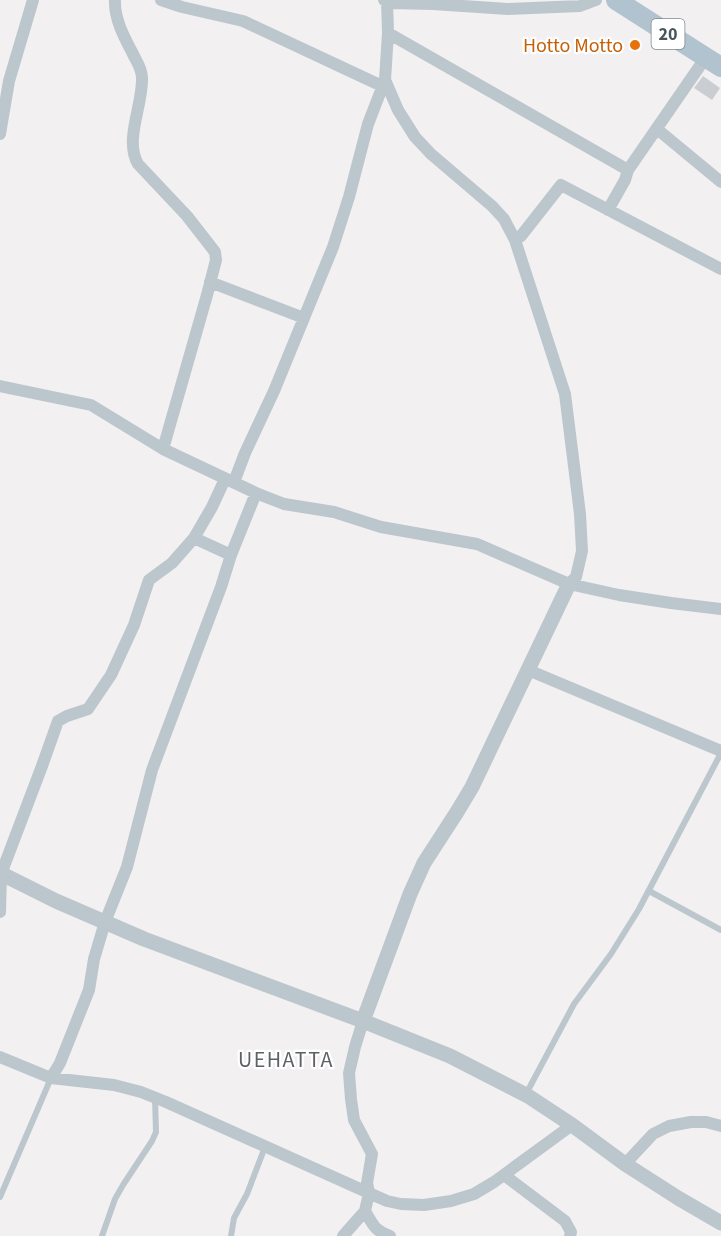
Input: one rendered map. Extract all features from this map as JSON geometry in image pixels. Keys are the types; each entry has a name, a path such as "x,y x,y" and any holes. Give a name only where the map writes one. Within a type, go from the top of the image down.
{"main road":[{"name":"20","path":"616,0 714,62"}],"street":[{"path":"0,134 9,81 33,0"},
{"path":"115,0 115,9 142,78 133,136 134,157 188,216 215,252 216,260 163,449"},
{"path":"161,0 243,21 384,83 415,137 504,219 515,240 565,394 580,514 582,551 576,577 568,584 472,787 424,863 410,894 363,1021 349,1073 354,1120 372,1154 367,1183 369,1193 365,1211 343,1236"},
{"path":"0,912 1,874 58,721 88,710 111,675 134,625 149,580 172,563 194,538 230,481 274,391 333,247 368,124 384,83 388,33 386,1 508,9 580,6 596,0"},
{"path":"388,33 628,170"},
{"path":"608,210 628,170 657,129 714,62"},
{"path":"657,129 721,182"},
{"path":"515,240 521,236 561,185 721,269"},
{"path":"210,282 304,318"},
{"path":"0,386 91,405 163,449 284,504 334,512 381,527 477,544 568,584 619,595 721,609"},
{"path":"51,1078 60,1063 89,990 94,959 105,922 127,867 152,770 256,493"},
{"path":"194,538 231,555"},
{"path":"528,670 721,752"},
{"path":"1,874 56,901 144,939 450,1056 525,1094 625,1164 721,1223"},
{"path":"0,1058 51,1078 114,1084 155,1098 387,1201 401,1204 424,1205 474,1194 572,1125"},
{"path":"625,1164 653,1134 669,1126 691,1122 706,1122 721,1126"},
{"path":"504,1175 565,1221 571,1232 570,1236"},
{"path":"365,1211 380,1233 390,1236"}],"lane":[{"path":"525,1094 574,1004 611,954 649,891 721,752"},
{"path":"649,891 721,930"},
{"path":"0,1197 51,1078"},
{"path":"102,1236 115,1199 156,1132 155,1098"},
{"path":"231,1236 234,1218 247,1194 265,1147"}],"building":[{"path":"703,76 720,88 712,100 694,88"}],"place":[{"name":"Hotto Motto","path":"635,45"}],"district":[{"name":"UEHATTA","path":"286,1059"}]}
